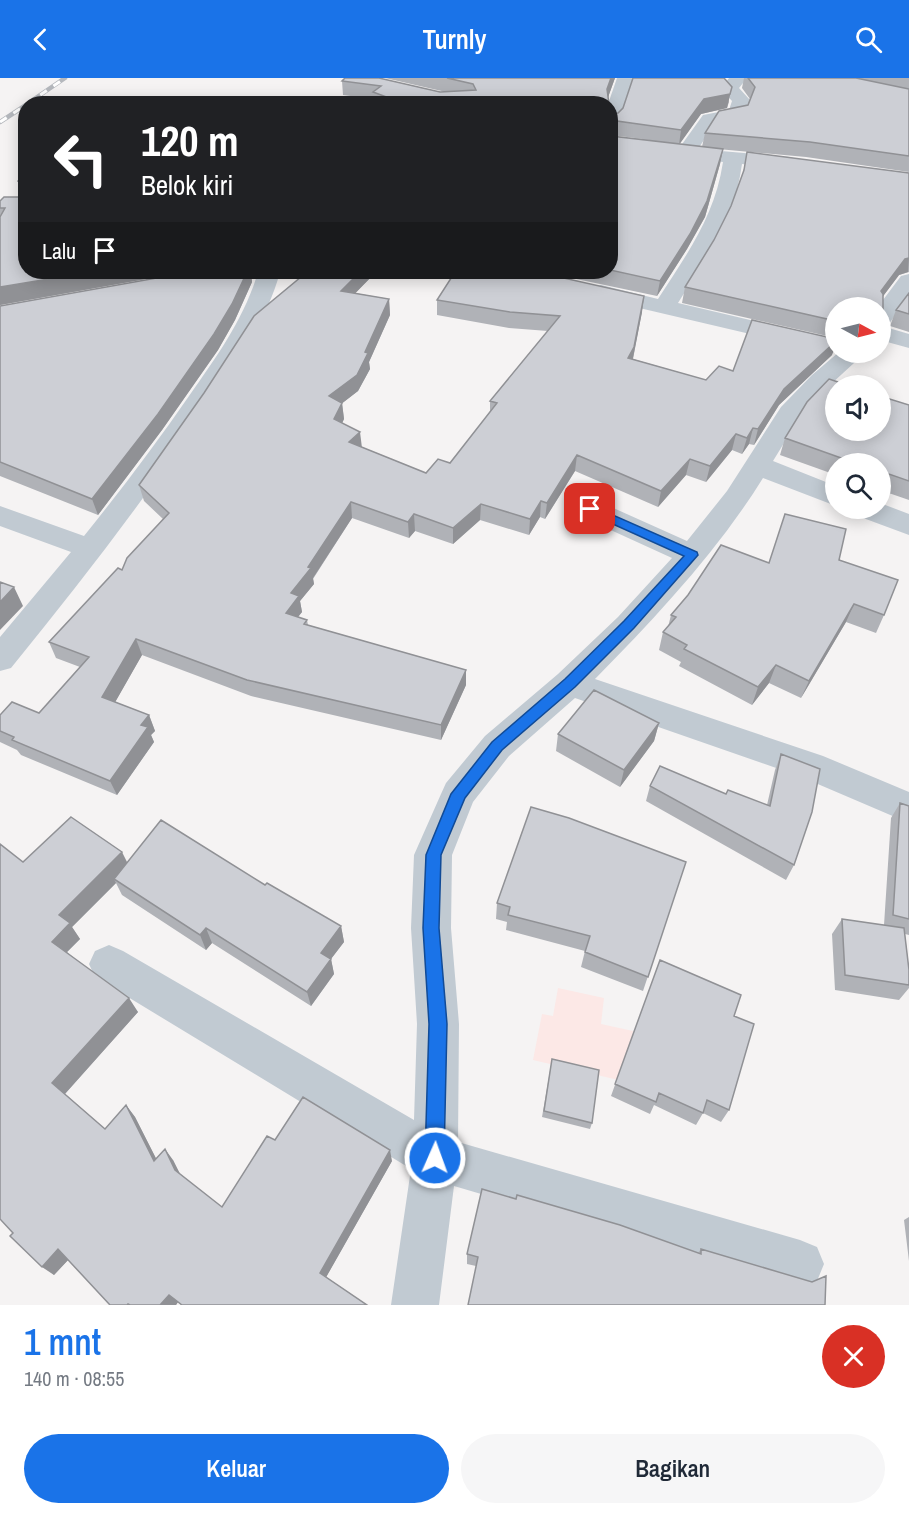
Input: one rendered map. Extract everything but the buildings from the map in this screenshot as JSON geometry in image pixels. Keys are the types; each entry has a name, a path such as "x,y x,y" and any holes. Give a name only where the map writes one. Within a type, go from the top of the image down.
{"street":[{"path":"618,100 626,78"},
{"path":"686,153 709,119 737,114 741,100 730,89 738,78"},
{"path":"618,143 686,153 806,165"},
{"path":"664,306 719,222 730,189 734,157"},
{"path":"0,659 168,446 254,319 267,279"},
{"path":"891,305 909,281"},
{"path":"575,286 825,344"},
{"path":"891,336 909,341"},
{"path":"415,1305 435,1158 438,1024 431,928 433,855 459,794 490,754 570,683 629,625 692,555 737,497 790,413 821,380 826,363"},
{"path":"757,465 825,493"},
{"path":"590,509 692,555"},
{"path":"0,516 89,548"},
{"path":"891,518 909,525"},
{"path":"570,683 800,762 909,808"},
{"path":"109,964 435,1158 800,1264"}],"shaded area":[{"path":"558,988 604,998 601,1024 633,1031 627,1082 533,1060 542,1014 553,1016"}],"railway":[{"path":"39,96 65,78"},
{"path":"0,122 18,110"}],"route":[{"path":"435,1158 438,1024 431,928 433,855 459,794 497,746 570,683 629,625 692,555 590,509"}]}
